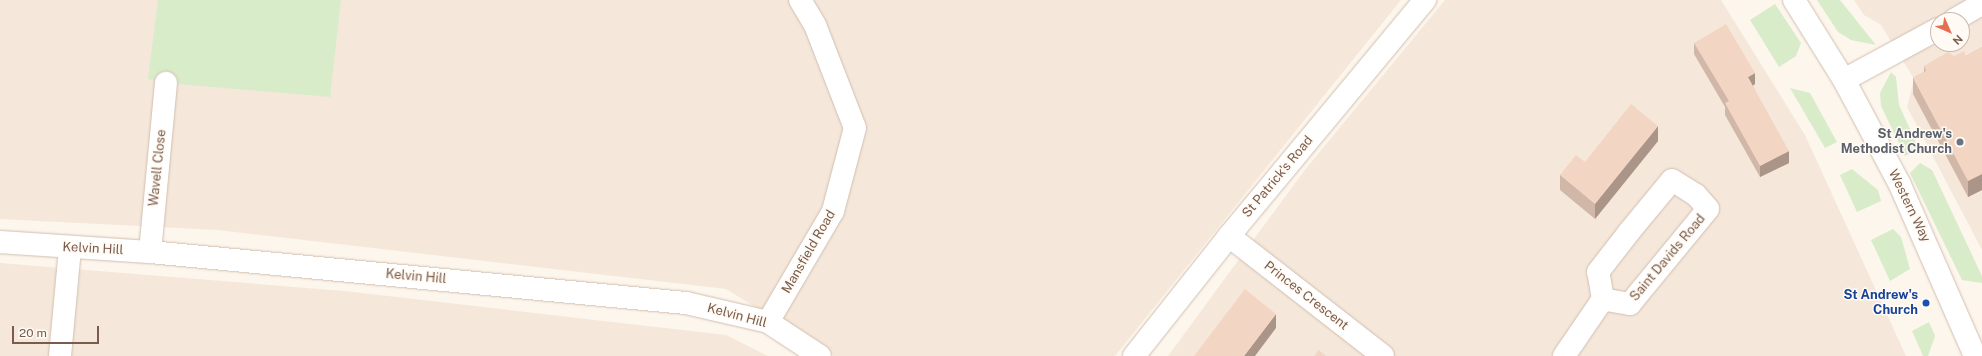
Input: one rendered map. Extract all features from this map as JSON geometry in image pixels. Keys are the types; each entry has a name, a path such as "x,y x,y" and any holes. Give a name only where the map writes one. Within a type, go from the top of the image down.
{"street":[{"name":"Mansfield Road","path":"768,322 833,210 855,128 815,25 800,0"},
{"name":"St Patrick's Road","path":"1134,356 1229,236 1425,0"},
{"name":"Western Way","path":"1794,0 1844,80 1900,185 1975,356"},
{"path":"1968,12 1982,4"},
{"path":"1844,80 1930,33"},
{"name":"Wavell Close","path":"150,252 166,83"},
{"name":"Saint Davids Road","path":"1672,180 1696,195 1708,209 1630,304 1603,299 1598,272 1672,180"},
{"name":"Princes Crescent","path":"1229,236 1383,356"},
{"name":"Kelvin Hill","path":"0,242 70,248 150,252 686,303 768,322 820,356"},
{"path":"60,356 70,248"},
{"path":"1564,356 1603,299"}],"shaded area":[{"path":"0,0 1401,0 1115,356 834,356 726,289 218,230 0,219"},
{"path":"1445,0 1721,0 1805,135 1906,356 1168,356 1304,171"},
{"path":"1854,0 1982,0 1982,250 1907,107 1914,79 1881,25 1864,15"},
{"path":"0,263 344,291 726,335 768,356 0,356"}],"green space":[{"path":"158,0 341,0 330,97 166,83 148,79"},
{"path":"1817,0 1840,0 1876,45 1851,40 1838,32"},
{"path":"1775,4 1801,43 1796,56 1779,67 1750,20"},
{"path":"1891,72 1896,77 1899,105 1919,149 1905,156 1881,106 1880,93"},
{"path":"1790,88 1810,93 1837,142 1825,148"},
{"path":"1920,163 1932,170 1982,276 1982,283 1962,280 1910,173"},
{"path":"1852,169 1878,190 1881,201 1857,212 1840,175"},
{"path":"1893,229 1901,237 1910,269 1890,281 1871,240"},
{"path":"1929,322 1935,336 1928,356 1923,356 1912,331"}],"building":[{"path":"1726,24 1755,73 1748,77 1789,151 1760,166 1725,103 1729,101 1694,43"},
{"name":"St Andrew's Methodist Church","path":"1982,47 1982,174 1968,181 1913,78 1926,71 1924,66 1948,52 1954,56 1964,52 1966,56"},
{"path":"1631,104 1658,126 1595,204 1560,175 1576,155 1585,162"},
{"path":"1245,289 1276,314 1244,356 1194,356"},
{"path":"1319,350 1326,356 1314,356"}],"place":[{"name":"St Andrew's Methodist Church","path":"1960,142"},
{"name":"St Andrew's Church","path":"1926,303"}]}
